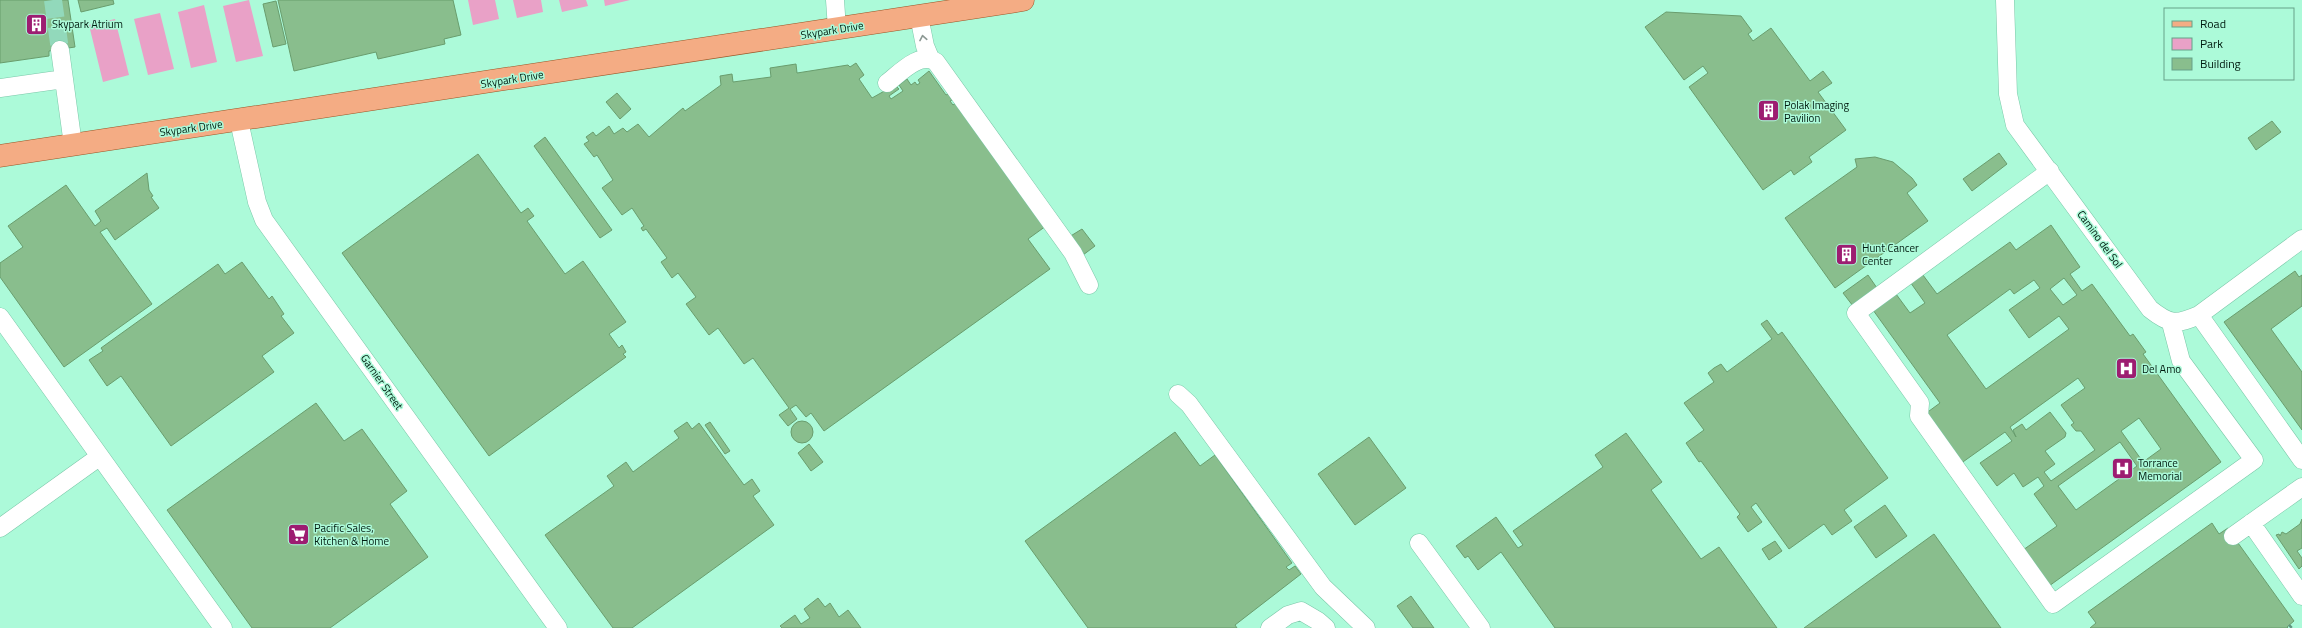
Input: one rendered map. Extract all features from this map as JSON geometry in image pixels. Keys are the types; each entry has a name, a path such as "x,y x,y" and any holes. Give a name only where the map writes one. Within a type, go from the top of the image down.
{"main road":[{"name":"Skypark Drive","path":"0,156 239,121 1023,0"}],"street":[{"path":"835,0 836,29"},
{"name":"Camino del Sol","path":"2005,0 2008,94 2016,125 2150,308 2171,323"},
{"path":"919,16 925,46 930,58"},
{"path":"60,50 73,145"},
{"path":"886,82 922,58 930,58 936,62 1073,253 1089,285"},
{"path":"0,88 64,79"},
{"name":"Garnier Street","path":"239,121 258,202 264,220 558,628"},
{"path":"2050,171 1856,313 1920,403 1919,416 2053,604 2254,460 2181,361 2171,323 2181,322 2199,315 2300,244"},
{"path":"2199,315 2302,460"},
{"path":"0,316 99,457 223,628"},
{"path":"1178,394 1188,404 1323,587 1366,628"},
{"path":"0,528 99,457"},
{"path":"2233,536 2302,487"},
{"path":"2251,523 2302,596"},
{"path":"1419,543 1481,628"},
{"path":"1270,628 1288,615 1301,611 1318,626 1339,601"}],"path":[{"path":"2289,625 2292,628"}],"green space":[{"path":"249,0 263,56 236,62 223,6"},
{"path":"468,0 495,0 499,19 473,25"},
{"path":"513,0 541,0 543,12 517,18"},
{"path":"559,0 586,0 588,6 562,12"},
{"path":"604,0 630,0 605,6"},
{"path":"204,5 217,62 191,68 178,12"},
{"path":"160,13 174,69 148,75 134,19"},
{"path":"115,19 129,75 103,82 89,25"}],"building":[{"name":"Skypark Atrium","path":"0,0 68,0 75,47 49,51 49,56 0,63"},
{"path":"78,0 113,0 114,4 81,12"},
{"path":"278,0 453,0 461,35 444,39 445,44 378,59 376,52 294,71"},
{"path":"276,1 286,44 273,47 263,4"},
{"name":"Polak Imaging Pavilion","path":"1666,12 1741,16 1752,31 1748,34 1753,41 1771,28 1810,81 1823,71 1832,83 1818,92 1846,130 1809,157 1812,162 1794,175 1791,170 1763,190 1689,87 1708,73 1703,66 1684,80 1645,27"},
{"path":"856,63 864,75 859,79 872,98 895,85 899,89 889,96 891,99 903,91 899,85 907,79 911,85 915,82 917,85 920,83 918,80 929,71 946,95 948,94 953,105 957,102 1046,226 1028,239 1050,269 824,431 811,413 806,417 796,405 790,409 797,419 788,426 779,415 789,408 753,358 744,364 718,328 709,335 686,304 696,297 678,273 672,278 661,262 667,258 646,229 643,231 641,228 644,226 632,208 622,215 602,188 613,180 597,155 594,157 584,144 589,141 586,137 593,132 596,136 609,126 614,134 623,128 627,132 638,124 649,137 683,108 685,111 721,85 720,76 732,74 733,82 771,77 770,68 796,64 797,73 848,65 850,67"},
{"path":"617,93 631,109 620,119 606,102"},
{"path":"2272,121 2281,132 2256,150 2248,138"},
{"path":"545,137 612,230 600,238 534,146"},
{"path":"1999,153 2007,164 1972,191 1963,179"},
{"path":"478,154 521,213 528,208 534,216 527,221 565,274 583,261 626,322 609,334 619,348 622,345 626,352 623,354 626,357 489,456 342,253"},
{"name":"Hunt Cancer Center","path":"1875,157 1893,162 1912,178 1917,185 1907,193 1928,221 1835,288 1785,218 1857,167 1855,159"},
{"path":"147,173 149,190 153,196 151,197 159,208 115,240 107,228 100,232 152,304 64,367 0,277 0,263 23,247 8,226 66,185 95,226 101,221 95,211"},
{"path":"2051,225 2080,267 2070,274 2082,291 2092,284 2130,336 2133,334 2146,352 2143,354 2221,462 2049,586 2023,550 2057,526 2034,494 2044,486 2038,477 2023,487 2014,473 1997,486 1980,463 2012,441 2005,432 1960,464 1925,414 1940,403 1873,310 1896,294 1910,313 1925,303 1908,279 1920,271 1937,294 2010,242 2016,250","holes":["2064,278 2077,295 2063,305 2050,289","2034,280 2040,288 2009,310 2029,338 2059,316 2069,329 1986,389 1947,335 2010,289 2014,294","2078,378 2085,388 2061,405 2074,423 2071,425 2076,431 2081,431 2095,450 2051,481 2044,472 2055,464 2045,451 2065,437 2066,433 2050,412 2026,430 2022,424 2013,430 2016,437 2010,427","2139,418 2161,449 2143,462 2121,431","2120,442 2137,466 2076,510 2058,486"]},
{"path":"1082,229 1095,246 1083,255 1069,237"},
{"path":"242,262 269,299 272,296 284,314 281,316 294,333 262,356 274,372 171,446 121,376 107,386 89,360 103,351 101,348 218,264 225,274"},
{"path":"2295,271 2299,277 2302,275 2302,306 2271,329 2302,372 2302,430 2224,322"},
{"path":"1868,275 1877,288 1853,306 1843,293"},
{"path":"1767,320 1778,335 1782,332 1888,478 1844,510 1852,521 1832,535 1824,524 1789,549 1756,503 1751,507 1762,522 1748,532 1737,517 1740,514 1686,443 1704,430 1684,403 1714,382 1708,373 1714,368 1721,364 1727,372 1772,339 1761,324"},
{"name":"Pacific Sales, Kitchen & Home","path":"316,403 344,441 362,429 407,491 390,504 428,557 330,628 252,628 167,510"},
{"path":"798,421 806,421 813,428 813,436 806,443 798,443 791,436 791,428"},
{"path":"687,422 692,429 699,423 744,485 752,479 760,491 753,496 774,525 632,628 613,628 545,535 614,486 607,476 626,462 633,472 679,438 674,431"},
{"path":"710,422 730,451 725,454 705,425"},
{"path":"1175,432 1200,466 1215,455 1292,563 1286,567 1289,570 1295,566 1301,574 1235,625 1237,628 1088,628 1025,541"},
{"path":"1626,433 1662,482 1651,490 1701,559 1719,547 1777,628 1555,628 1501,552 1478,570 1468,556 1465,558 1456,546 1496,517 1518,548 1523,545 1513,531 1603,467 1595,455"},
{"path":"1369,437 1406,488 1355,525 1318,474"},
{"path":"809,444 823,462 811,471 798,453"},
{"path":"1885,505 1907,536 1876,558 1854,527"},
{"path":"2302,519 2302,548 2297,551 2302,558 2302,566 2299,569 2276,535 2279,534 2280,536 2282,532 2286,534 2300,524"},
{"path":"2212,523 2219,534 2228,528 2294,621 2287,627 2288,628 2090,628 2096,623 2088,612"},
{"path":"1934,534 2001,628 1804,628"},
{"path":"1775,541 1782,551 1769,560 1762,549"},
{"path":"1411,596 1434,628 1413,628 1397,606"},
{"path":"818,598 825,607 830,603 839,617 848,610 861,628 782,628 780,626 795,615 801,624 810,618 804,609"}],"tunnel":[{"path":"53,0 60,50"}],"place":[{"name":"Skypark Atrium","path":"36,24"},
{"name":"Polak Imaging Pavilion","path":"1769,111"},
{"name":"Hunt Cancer Center","path":"1846,254"},
{"name":"Del Amo","path":"2126,369"},
{"name":"Torrance Memorial","path":"2123,469"},
{"name":"Pacific Sales, Kitchen & Home","path":"298,534"}]}
